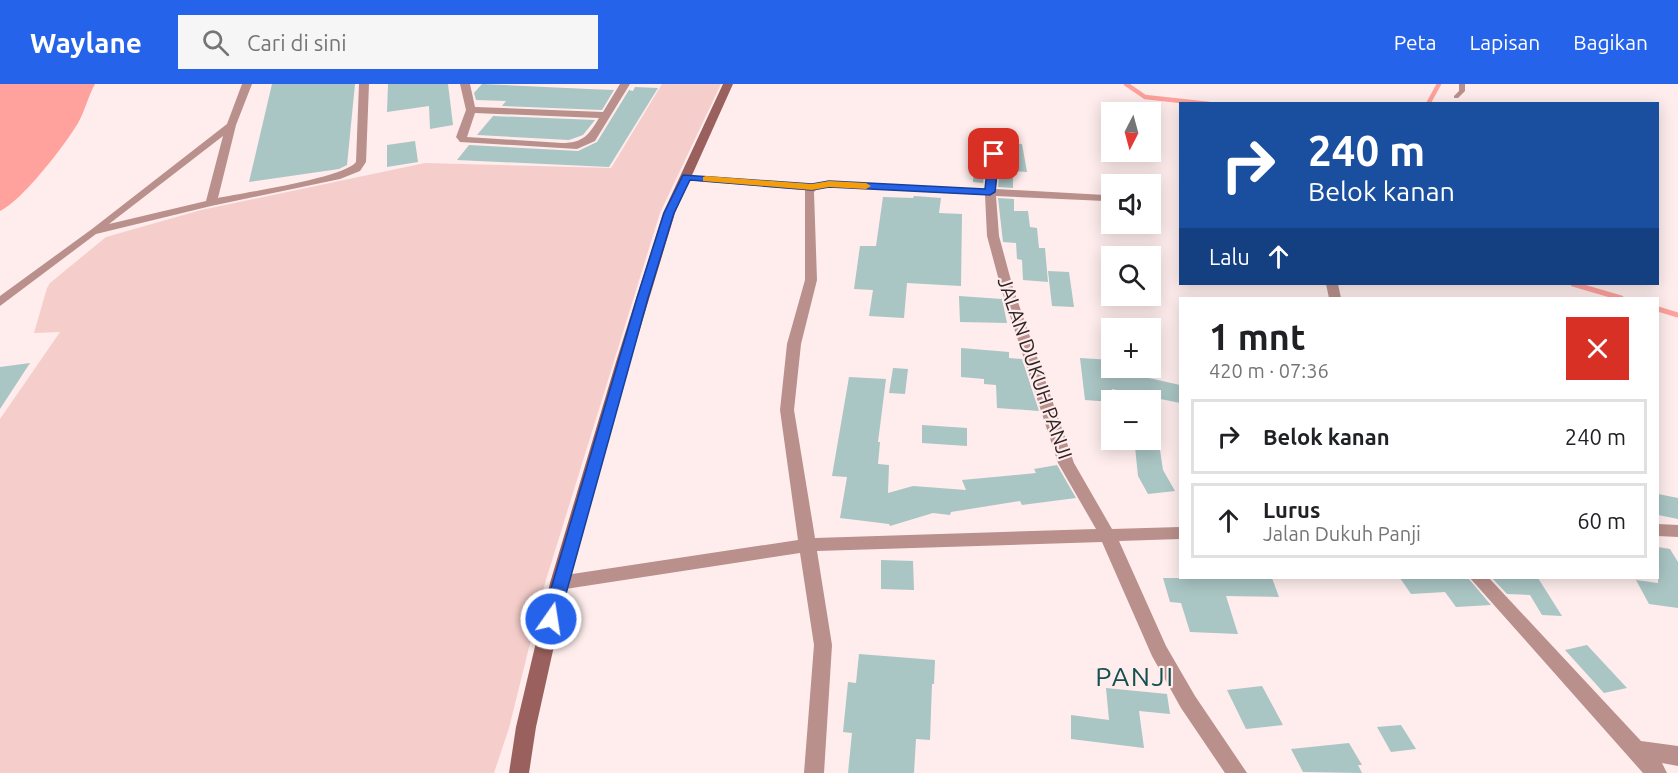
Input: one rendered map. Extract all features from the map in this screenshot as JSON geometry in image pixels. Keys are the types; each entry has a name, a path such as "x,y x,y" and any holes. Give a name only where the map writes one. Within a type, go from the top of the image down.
{"main road":[{"path":"519,773 526,727 559,583 669,213 728,84"}],"street":[{"path":"211,203 231,125 247,84"},
{"path":"92,232 211,203 336,177 356,169 361,162 364,84"},
{"path":"465,84 471,110 461,137 464,140 562,146 584,143 591,138 625,84"},
{"path":"471,110 606,115"},
{"path":"0,302 231,125"},
{"name":"JALAN DUKUH PANJI","path":"996,135 990,192 993,236 1007,288 1066,463 1108,536 1159,650 1188,702 1237,773"},
{"path":"686,177 812,187 829,184 1101,198"},
{"path":"812,187 808,197 811,280 794,344 787,410 823,645 814,773"},
{"path":"1659,530 1678,531"},
{"path":"559,583 807,545 1179,533"},
{"path":"1480,579 1658,773"},
{"path":"1637,750 1678,756"}],"lane":[{"path":"1456,97 1462,91 1462,84"}],"shaded area":[{"path":"0,84 95,84 72,133 31,185 0,211"},
{"path":"662,84 721,84 660,213 545,583 509,728 494,773 0,773 0,419 60,332 34,333 50,283 106,237 201,210 425,163 611,168"}],"building":[{"path":"272,84 355,84 347,165 339,169 249,182"},
{"path":"388,84 448,84 453,125 430,129 429,106 387,112"},
{"path":"482,84 614,90 602,110 502,106 506,101 476,100 474,93"},
{"path":"635,87 658,88 609,167 457,160 469,145 578,151 597,142 629,90 633,91"},
{"path":"493,116 595,120 583,135 569,140 477,135"},
{"path":"415,141 418,162 387,167 387,145"},
{"path":"975,141 988,142 983,183 973,182"},
{"path":"1003,143 1022,144 1027,172 1013,171 1013,188 998,187"},
{"path":"914,196 941,198 939,213 962,214 961,286 907,283 904,318 869,316 873,290 854,289 860,246 876,246 883,197 913,198"},
{"path":"998,198 1014,199 1014,211 1028,211 1030,227 1037,228 1039,248 1045,248 1048,282 1023,280 1022,260 1017,259 1016,243 1003,242"},
{"path":"1048,271 1069,272 1074,307 1052,306"},
{"path":"959,296 1002,299 1007,323 960,322"},
{"path":"961,348 1009,352 1009,358 1022,359 1039,411 997,408 996,385 984,384 984,379 961,377"},
{"path":"1080,358 1101,359 1101,378 1149,378 1179,385 1179,403 1161,399 1161,390 1101,390 1101,401 1085,400"},
{"path":"30,363 0,409 0,367"},
{"path":"893,368 908,369 905,394 889,393"},
{"path":"849,377 886,379 878,442 880,442 878,464 889,465 888,493 913,486 966,490 962,480 1036,473 1034,469 1057,465 1076,498 1022,505 1020,501 951,512 950,515 933,513 890,526 889,524 840,518 847,477 832,476"},
{"path":"922,425 967,428 967,446 922,443"},
{"path":"1135,450 1160,450 1163,470 1175,491 1148,494 1138,476"},
{"path":"1659,494 1678,498 1678,519 1659,515"},
{"path":"1659,547 1670,549 1678,562 1678,608 1649,604 1636,580 1658,583"},
{"path":"881,560 913,561 914,590 881,589"},
{"path":"1163,578 1272,579 1279,597 1226,596 1238,634 1190,632 1181,603 1170,602"},
{"path":"1401,579 1469,579 1491,605 1456,607 1445,592 1411,594"},
{"path":"1493,579 1539,579 1562,616 1542,615 1530,595 1507,594"},
{"path":"1587,645 1627,688 1604,693 1565,650"},
{"path":"859,654 935,660 930,740 916,739 914,773 848,773 852,733 843,732 848,682 856,683"},
{"path":"1262,686 1283,725 1246,729 1227,690"},
{"path":"1106,688 1167,694 1170,714 1139,711 1144,748 1071,739 1071,715 1109,720"},
{"path":"1401,725 1416,749 1391,752 1377,727"},
{"path":"1349,743 1362,765 1358,765 1362,773 1303,772 1291,749"}],"waterway":[{"path":"1126,84 1145,97 1191,102"},
{"path":"1429,102 1439,84"},
{"path":"1576,285 1618,297"},
{"path":"1659,309 1678,315"}],"slow traffic":[{"path":"706,179 812,187 820,184 866,186"}],"district":[{"name":"PANJI","path":"1135,677"}],"route":[{"path":"551,619 559,583 642,298 669,213 686,177 812,187 829,184 990,192 994,154"}]}
